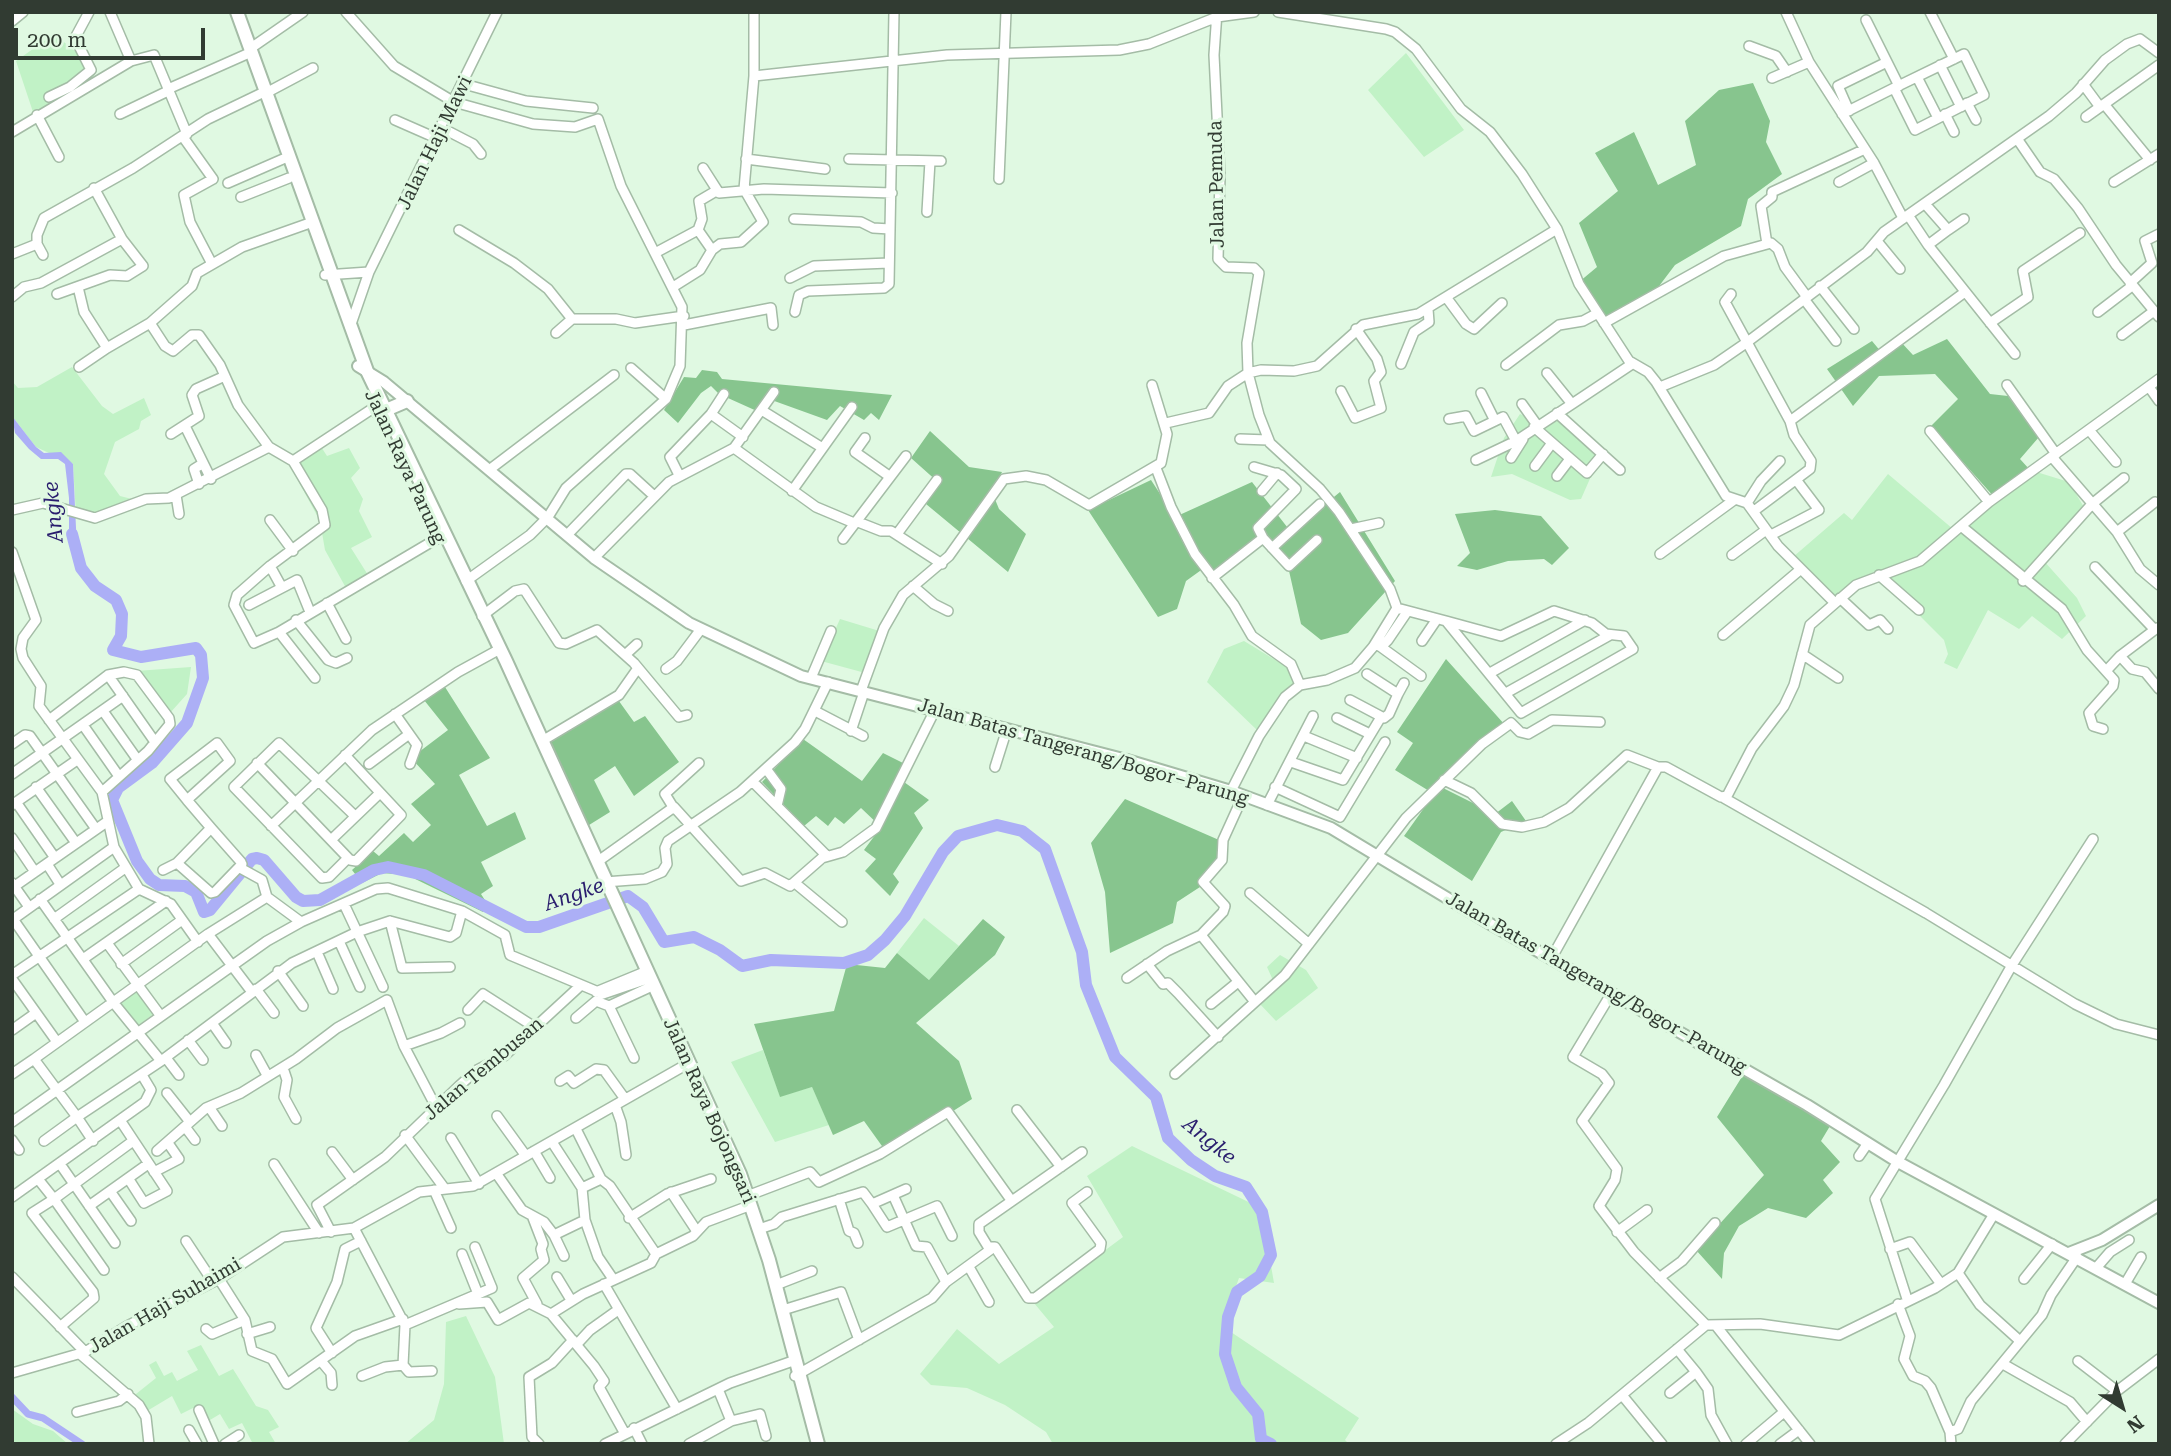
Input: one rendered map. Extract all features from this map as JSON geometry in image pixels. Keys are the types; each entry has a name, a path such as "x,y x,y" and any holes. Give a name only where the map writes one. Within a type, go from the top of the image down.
{"highway":[{"name":"Jalan Raya Parung","path":"230,12 249,51"},
{"name":"Jalan Raya Parung","path":"237,12 263,93 362,368 433,520 466,581 610,902"},
{"name":"Jalan Raya Parung","path":"263,93 289,178 350,328 362,368"},
{"path":"380,408 407,401"},
{"name":"Jalan Raya Parung","path":"433,520 438,538 542,741 597,862 610,902"},
{"name":"Jalan Raya Bojongsari","path":"610,902 759,1229 783,1310 811,1444"},
{"name":"Jalan Raya Bojongsari","path":"747,1202 790,1362 797,1375 818,1444"}],"main road":[{"name":"Jalan Batas Tangerang/Bogor–Parung","path":"362,368 407,401 594,558 659,604 701,629 754,656 811,678 1231,791 1331,828 1898,1162 2097,1267 2159,1303"},
{"path":"2073,1255 2159,1205"}],"street":[{"path":"12,21 23,12"},
{"path":"49,97 70,87 92,70 75,38 89,12"},
{"path":"110,12 131,61"},
{"path":"120,114 249,51 303,12"},
{"path":"346,12 394,66 454,102 533,124 575,127 598,119 621,186 673,287 684,320 680,366 666,399 566,488 548,517 530,535 466,581"},
{"name":"Jalan Haji Mawi","path":"350,328 369,272 464,84 497,12"},
{"path":"673,287 700,270 712,250 720,244 741,242 762,222 744,190 754,76 754,12"},
{"path":"795,312 799,295 808,290 886,288 890,282 894,12"},
{"path":"999,178 1006,12"},
{"path":"754,76 894,60 1129,49 1217,15 1254,12"},
{"path":"1278,12 1323,15 1342,23 1395,32 1416,49 1461,109 1483,125 1509,156 1557,229 1579,284 1632,364 1648,372 1660,387 1726,496 1747,503 1768,533 1801,569 1837,600 1869,625 1880,620 1888,629"},
{"path":"1339,12 1342,23"},
{"path":"1786,12 1808,62 1846,113 1906,217 2015,354"},
{"path":"1930,12 1954,59"},
{"name":"Jalan Pemuda","path":"1217,15 1213,55 1220,176 1218,259 1226,267 1254,268 1259,273 1248,322 1248,373 1268,440"},
{"path":"1846,113 1897,87 1917,77 1940,65 1964,54 1984,95 1914,130 1897,87 1887,62 1866,20"},
{"path":"1660,387 1714,365 1746,343 1906,217 2018,140 2067,101 2105,60 2135,39 2145,41 2159,53"},
{"path":"1749,46 1776,56 1787,72"},
{"path":"12,132 30,124 37,115 66,102 105,74 153,54 185,135 213,179 184,195 190,222 212,264"},
{"path":"1772,78 1808,62"},
{"path":"1846,113 1838,86 1887,62"},
{"path":"1940,65 1976,120"},
{"path":"2086,117 2159,65"},
{"path":"43,255 37,244 37,235 44,218 94,188 124,174 227,108 313,68"},
{"path":"1917,77 1954,132"},
{"path":"464,84 526,101 593,108"},
{"path":"2083,84 2154,157 2113,182"},
{"path":"37,115 59,157"},
{"path":"395,120 436,138"},
{"path":"440,127 473,144 481,154"},
{"path":"2018,140 2040,172 2054,178 2078,208 2131,285 2156,314 2122,335"},
{"path":"1767,244 1761,206 1772,197 1772,192 1865,149"},
{"path":"228,183 283,159"},
{"path":"746,159 825,169"},
{"path":"849,159 941,161"},
{"path":"927,212 930,161"},
{"path":"1839,182 1874,163"},
{"path":"703,169 716,191"},
{"path":"241,197 289,178"},
{"path":"57,294 110,275 127,275 143,266 121,239 94,188"},
{"path":"655,254 698,230 702,219 699,201 716,191 892,193"},
{"path":"1926,205 1948,230"},
{"path":"794,219 861,222 873,229 890,229"},
{"path":"1928,245 1964,219"},
{"path":"79,367 150,323 192,286 197,274 212,264 242,247 307,224"},
{"path":"1166,423 1209,413 1228,386 1248,373 1261,370 1294,371 1317,366 1331,356 1356,329 1371,323 1410,317 1428,309 1557,229"},
{"path":"459,230 514,263 548,289 572,319"},
{"path":"698,230 712,250"},
{"path":"1990,323 2028,297 2023,271 2080,233"},
{"path":"2098,312 2131,285 2152,263 2145,242 2159,233"},
{"path":"12,298 24,287 41,283 121,239"},
{"path":"1877,241 1900,269"},
{"path":"12,254 37,244"},
{"path":"1604,323 1724,256 1767,244 1776,245 1785,267 1836,341"},
{"path":"790,278 814,266 889,262"},
{"path":"328,274 369,272"},
{"path":"1820,286 1854,329"},
{"path":"78,287 84,312 107,348"},
{"path":"1790,421 1965,292"},
{"path":"1731,294 1725,301 1812,465 1797,481 1754,511"},
{"path":"1446,297 1466,324 1474,329 1502,303"},
{"path":"556,333 572,319 616,318 635,323 684,320 771,308 773,324"},
{"path":"1401,364 1414,332 1429,322 1428,309"},
{"path":"1506,365 1559,325 1583,321 1598,313"},
{"path":"150,323 165,346 173,351 192,335 199,335 225,376 239,405 269,447 293,461 326,521 322,530 240,589 234,605 251,641 256,643 279,632 438,538"},
{"path":"1341,391 1355,418 1381,408 1374,381 1381,372 1377,359 1356,329"},
{"path":"1511,458 1535,426 1632,364"},
{"path":"631,368 666,399"},
{"path":"1547,373 1572,404"},
{"path":"489,470 614,375"},
{"path":"170,434 200,416 192,395 196,389 225,376"},
{"path":"1724,798 1752,748 1784,706 1794,685 1808,628 1837,600 1856,584 1920,561 1989,502 2159,379"},
{"path":"851,731 884,628 903,595 942,564 1001,482 1009,477 1033,477 1057,484 1089,505 1156,468 1166,449 1166,423 1152,385"},
{"path":"2007,385 2054,456 2117,532 2140,569 2159,585"},
{"path":"2149,387 2159,401"},
{"path":"594,558 653,495 679,475 725,456 734,449 774,392"},
{"path":"1481,393 1495,421"},
{"path":"679,475 670,457 711,414 724,394"},
{"path":"1522,404 1535,426 1587,473 1603,454"},
{"path":"792,491 852,407"},
{"path":"293,461 380,408"},
{"path":"762,411 821,447"},
{"path":"1557,413 1620,470"},
{"path":"711,414 744,437"},
{"path":"1449,419 1466,416 1474,431 1503,417 1516,441"},
{"path":"185,426 211,479"},
{"path":"2089,430 2116,462"},
{"path":"1930,431 1989,502"},
{"path":"1476,460 1526,435"},
{"path":"864,438 855,452 889,477"},
{"path":"1240,439 1268,440 1324,492 1351,529 1390,589 1397,608 1378,646"},
{"path":"1535,466 1552,443"},
{"path":"12,510 43,503 85,518 100,518 146,499 165,499 176,495 269,447"},
{"path":"734,449 816,507 856,523 897,534 942,564"},
{"path":"843,540 906,456"},
{"path":"1557,476 1570,459"},
{"path":"1747,503 1761,481 1780,461"},
{"path":"199,484 194,469 202,464"},
{"path":"1254,467 1277,473 1291,481 1296,489 1258,528 1272,548 1289,566 1317,540"},
{"path":"1156,468 1171,508 1195,554 1234,605 1255,640 1293,666 1300,685"},
{"path":"1262,491 1277,473"},
{"path":"568,534 626,474 630,474 653,495"},
{"path":"2023,581 2092,504 2124,478"},
{"path":"897,534 937,480"},
{"path":"1732,555 1768,533 1823,508 1797,481"},
{"path":"176,495 180,514"},
{"path":"1660,554 1734,500"},
{"path":"2117,532 2155,502"},
{"path":"1272,548 1321,504"},
{"path":"270,520 293,551"},
{"path":"1351,529 1380,523"},
{"path":"1961,526 2023,581 2067,615 2087,650 2114,680 2113,686 2089,713 2093,726 2103,729"},
{"path":"1212,578 1264,538"},
{"path":"12,552 36,620 23,639 22,654 39,680 42,692 39,706 102,793 114,847 125,869 139,889 166,901 198,942"},
{"path":"270,566 281,586"},
{"path":"2095,567 2157,629 2120,656 2107,670"},
{"path":"1723,635 1801,569"},
{"path":"1879,575 1919,610"},
{"path":"249,605 297,580 310,612"},
{"path":"913,586 934,604 948,611"},
{"path":"482,616 522,588 559,643 566,644 597,630 638,668 679,717 687,715"},
{"path":"327,603 346,639"},
{"path":"1397,608 1407,612 1442,620 1501,636 1550,611 1585,621 1611,635 1624,636 1632,646 1631,651 1521,713 1490,673 1442,620"},
{"path":"1231,791 1269,720 1285,697 1300,685 1327,680 1353,669 1378,646 1407,612"},
{"path":"296,620 328,660 336,663 346,657"},
{"path":"1422,641 1442,620"},
{"path":"1490,673 1585,621"},
{"path":"666,669 677,661 701,629"},
{"path":"811,678 831,631"},
{"path":"279,632 315,678"},
{"path":"1506,693 1611,635"},
{"path":"12,640 23,639"},
{"path":"625,656 637,644"},
{"path":"1378,646 1421,677"},
{"path":"271,826 345,755 395,714 497,651"},
{"path":"1802,654 1838,678"},
{"path":"2120,656 2132,669 2145,672 2159,689"},
{"path":"542,741 619,695 638,668"},
{"path":"49,720 108,675 134,672 169,718 170,724 155,742 102,793"},
{"path":"1367,674 1398,694"},
{"path":"108,675 155,742"},
{"path":"605,882 645,879 657,875 667,864 667,843 753,782 801,735 828,682"},
{"path":"1292,762 1341,782 1381,717 1389,714 1404,683"},
{"path":"12,774 123,696"},
{"path":"1350,700 1381,717"},
{"path":"699,763 665,794 673,807 741,881 765,873 788,886 795,883 826,855 843,852 876,828 935,710"},
{"path":"103,711 137,759"},
{"path":"815,711 863,736"},
{"path":"395,714 417,745 410,764"},
{"path":"1267,804 1292,762 1313,716"},
{"path":"1337,718 1370,734"},
{"path":"1175,1074 1285,975 1412,811 1508,723 1528,734 1552,720 1580,724 1600,722"},
{"path":"83,724 118,775"},
{"path":"995,767 1007,729"},
{"path":"12,744 27,734 96,829"},
{"path":"369,764 408,735"},
{"path":"1304,736 1357,758"},
{"path":"1331,828 1385,742"},
{"path":"187,800 230,761 216,743 170,779 187,800 245,869 265,884 267,897 301,922"},
{"path":"348,858 329,877 322,878 234,789 279,743 320,779 355,816"},
{"path":"257,763 348,858 356,861 401,818 345,755"},
{"path":"1444,780 1471,793 1502,824 1522,827 1544,822 1569,808 1627,755 1658,767 1672,769 2094,1014 2127,1028 2159,1035"},
{"path":"55,858 14,803 77,760"},
{"path":"1551,959 1658,767"},
{"path":"767,770 781,789 777,806"},
{"path":"753,782 826,855"},
{"path":"36,787 76,843"},
{"path":"1275,787 1340,817"},
{"path":"331,840 380,793"},
{"path":"1127,978 1201,935 1225,909 1203,882 1222,860 1223,841 1243,796"},
{"path":"597,862 673,807"},
{"path":"29,907 13,886 108,821"},
{"path":"163,870 177,863 211,828"},
{"path":"12,838 35,872"},
{"path":"1908,1300 1875,1199 2012,965 2093,839"},
{"path":"85,1022 12,919 114,847"},
{"path":"177,863 211,893 245,869"},
{"path":"47,864 60,884"},
{"path":"54,919 125,869"},
{"path":"795,883 842,922"},
{"path":"12,1122 232,965 301,922 382,888 462,911 505,935 510,955 596,992 607,994 646,978"},
{"path":"57,1042 12,977 139,889"},
{"path":"1250,893 1308,944"},
{"path":"12,1074 208,934 267,897"},
{"path":"40,899 113,1002 179,1075"},
{"path":"83,959 166,901"},
{"path":"344,904 383,987"},
{"path":"44,1141 163,1060 278,971 357,932 390,921 450,937 456,933 462,911"},
{"path":"121,964 182,920"},
{"path":"390,921 402,968 450,967"},
{"path":"208,934 274,1013"},
{"path":"1201,935 1255,1002"},
{"path":"339,941 360,987"},
{"path":"107,943 136,986 160,1015"},
{"path":"317,952 333,989"},
{"path":"1147,964 1218,1037"},
{"path":"278,971 303,1006"},
{"path":"609,1006 646,978"},
{"path":"1211,1004 1238,982"},
{"name":"Jalan Tembusan","path":"331,1233 316,1207 385,1157 405,1135 477,1070 504,1056 580,986"},
{"path":"468,1010 483,994 536,1028"},
{"path":"1611,994 1573,1057 1608,1078 1607,1086 1582,1121 1616,1169 1615,1180 1599,1204 1617,1232 1706,1325 1717,1327 1760,1324 1839,1335 1958,1273 1994,1214"},
{"path":"158,1151 209,1107 235,1097 267,1075 283,1068 326,1035 387,1000 404,1046 436,1107"},
{"path":"576,1018 596,1001 609,1006 634,1058"},
{"path":"13,1028 36,1013"},
{"path":"212,1023 226,1043"},
{"path":"404,1046 460,1023"},
{"path":"188,1040 203,1060"},
{"path":"256,1055 267,1075"},
{"path":"34,1059 93,1141"},
{"name":"Jalan Haji Suhaimi","path":"12,1373 82,1353 127,1326 216,1281 278,1239 354,1228 412,1195 479,1184 686,1064"},
{"path":"283,1068 287,1080 284,1097 296,1119"},
{"path":"560,1081 568,1076 574,1083 596,1069 604,1070 625,1099"},
{"path":"12,1197 93,1141 151,1094 142,1075"},
{"path":"167,1093 195,1140"},
{"path":"614,1105 621,1122 626,1155"},
{"path":"209,1107 222,1126"},
{"path":"1017,1110 1061,1167"},
{"path":"551,1314 571,1300 609,1281 651,1264 656,1254 691,1238 706,1222 811,1172 819,1182 880,1154 948,1112 1010,1200"},
{"path":"497,1116 550,1178"},
{"path":"121,1120 167,1191 144,1203 128,1178"},
{"path":"576,1129 601,1179 610,1186 656,1254"},
{"path":"405,1135 440,1189 451,1228"},
{"path":"452,1138 479,1184"},
{"path":"12,1140 19,1150"},
{"path":"60,1327 94,1298 93,1292 32,1213 133,1141"},
{"path":"552,1142 582,1188 585,1220 618,1310 657,1370 677,1409"},
{"path":"154,1172 179,1159 168,1143"},
{"path":"1859,1156 1868,1143"},
{"path":"332,1152 353,1180"},
{"path":"797,1375 932,1298 946,1282 988,1253 990,1247 978,1226 1010,1200 1082,1152"},
{"path":"60,1164 115,1244"},
{"path":"89,1206 148,1164"},
{"path":"274,1164 319,1233"},
{"path":"496,1173 522,1210 546,1224 564,1256"},
{"path":"38,1179 104,1270"},
{"path":"582,1188 601,1179"},
{"path":"629,1217 671,1192 711,1179"},
{"path":"873,1204 906,1189"},
{"path":"110,1191 131,1221"},
{"path":"671,1192 696,1230"},
{"path":"759,1229 774,1224 782,1217 864,1192 885,1227 937,1206 952,1236"},
{"path":"990,1247 995,1247 1028,1298 1035,1298 1100,1249 1101,1243 1072,1203 1087,1192"},
{"path":"893,1195 916,1246 927,1247 946,1282"},
{"path":"839,1199 849,1231 854,1233 858,1243"},
{"path":"1617,1232 1647,1210"},
{"path":"533,1218 543,1244 541,1249 544,1260 523,1278 537,1304 551,1314 575,1341 604,1381 599,1387 642,1444"},
{"path":"554,1236 585,1220"},
{"path":"1659,1278 1682,1261 1715,1223"},
{"path":"354,1228 404,1322 403,1365 409,1372 432,1371"},
{"path":"2102,1240 2110,1252"},
{"path":"2097,1267 2110,1252 2129,1240"},
{"path":"186,1241 244,1320 254,1353 272,1359 286,1384 355,1336 459,1304 492,1287 475,1247"},
{"path":"332,1353 316,1328 337,1282 345,1249 361,1241"},
{"path":"1890,1249 1910,1242 1941,1284"},
{"path":"2024,1279 2032,1273 2052,1244"},
{"path":"462,1254 478,1294"},
{"path":"1950,1432 1958,1429 1971,1401 2042,1315 2073,1255"},
{"path":"2125,1284 2141,1257"},
{"path":"969,1267 989,1302"},
{"path":"776,1285 812,1271"},
{"path":"1958,1273 1986,1313 2020,1341"},
{"path":"12,1277 82,1353 128,1394 146,1417 149,1444"},
{"path":"557,1277 571,1300"},
{"path":"783,1310 841,1292 859,1340"},
{"path":"459,1304 487,1303 498,1320 529,1303 537,1304"},
{"path":"1898,1304 1910,1336 1904,1359 1913,1376 1925,1381 1931,1388 1950,1432 1951,1444"},
{"path":"539,1444 532,1437 529,1377 552,1363 575,1341 618,1310"},
{"path":"206,1329 212,1334 244,1320"},
{"path":"1556,1444 1572,1440 1706,1325"},
{"path":"247,1334 270,1327"},
{"path":"1717,1327 1810,1444"},
{"path":"1677,1349 1708,1389 1711,1415 1727,1444"},
{"path":"2065,1444 2117,1391 2159,1359"},
{"path":"321,1361 331,1373 332,1385"},
{"path":"2078,1361 2117,1391"},
{"path":"605,1444 718,1388 790,1362"},
{"path":"2003,1364 2070,1402 2087,1422"},
{"path":"362,1376 385,1367 403,1365"},
{"path":"1670,1393 1696,1372"},
{"path":"718,1388 731,1421"},
{"path":"77,1412 119,1401 128,1394"},
{"path":"1622,1395 1662,1444"},
{"path":"199,1410 215,1444"},
{"path":"1746,1444 1758,1440 1784,1412"},
{"path":"689,1444 731,1421 760,1414 766,1436"},
{"path":"190,1430 197,1444"},
{"path":"1780,1444 1799,1430"},
{"path":"226,1444 239,1434"}],"green space":[{"path":"54,34 75,51 96,78 34,115 16,61"},
{"path":"1406,53 1464,130 1424,157 1368,90"},
{"path":"1753,83 1770,121 1766,142 1782,174 1748,199 1741,226 1675,265 1647,302 1607,326 1579,282 1597,267 1579,223 1618,191 1595,153 1634,132 1658,185 1696,165 1685,121 1719,90"},
{"path":"1947,339 1990,394 2008,396 2039,437 2020,459 2030,470 1995,498 1931,426 1958,399 1935,374 1879,376 1853,406 1827,369 1872,341 1882,353 1900,341 1913,355"},
{"path":"72,367 102,406 113,414 144,398 151,415 141,421 139,429 115,442 104,474 120,496 132,499 92,517 76,515 73,464 36,447 12,416 12,381 18,388 37,387"},
{"path":"702,370 717,372 722,379 892,395 879,420 871,413 864,420 840,406 827,420 766,398 759,412 719,394 711,386 701,393 678,423 664,410 684,377 696,378"},
{"path":"1520,414 1542,424 1564,420 1600,456 1581,499 1570,500 1512,474 1491,477 1504,438"},
{"path":"930,431 969,467 1002,472 992,492 999,509 1026,534 1008,572 926,504 939,483 911,458"},
{"path":"318,442 327,456 349,448 360,468 351,478 363,499 359,511 372,537 351,548 368,575 346,588 325,550 320,521 288,462"},
{"path":"2030,470 2069,482 2085,509 2044,561 2077,598 2086,616 2062,639 2032,616 2019,629 1988,610 1957,669 1944,663 1948,654 1944,640 1875,571 1835,598 1793,557 1844,513 1852,520 1888,474 1953,529"},
{"path":"1151,480 1175,517 1252,482 1291,532 1340,492 1395,581 1348,633 1321,640 1301,624 1287,562 1264,540 1212,579 1204,568 1186,581 1177,609 1158,617 1088,510"},
{"path":"1495,510 1541,516 1569,548 1552,565 1544,559 1508,561 1477,570 1457,566 1470,553 1455,514"},
{"path":"840,619 886,633 869,674 821,661"},
{"path":"1244,641 1300,675 1257,730 1207,682 1224,649"},
{"path":"1446,659 1505,725 1441,787 1495,814 1512,801 1526,821 1501,832 1472,881 1404,836 1434,794 1395,770 1413,743 1397,732"},
{"path":"191,667 187,694 170,713 136,671"},
{"path":"445,687 490,758 459,775 487,826 515,812 526,839 481,862 493,886 481,894 488,905 483,912 407,875 382,873 362,883 352,870 373,851 379,856 404,833 413,842 431,825 411,804 435,784 411,758 448,730 424,700"},
{"path":"616,697 634,722 645,716 679,762 634,796 615,766 594,780 610,812 581,830 542,747 569,725"},
{"path":"803,739 862,781 883,753 911,767 904,782 929,800 914,813 923,828 893,874 899,882 890,896 865,871 876,859 864,850 881,827 861,808 844,824 835,817 828,826 816,816 804,826 762,782"},
{"path":"1125,799 1219,840 1217,869 1200,887 1177,902 1173,923 1110,953 1105,892 1091,843"},
{"path":"924,918 959,946 929,980 897,953"},
{"path":"983,919 1005,937 995,955 916,1023 959,1061 972,1099 887,1153 864,1121 833,1135 812,1087 780,1097 754,1024 834,1011 847,964 885,968 897,953 929,980"},
{"path":"1280,955 1306,970 1318,988 1276,1021 1259,1003 1276,987 1267,967"},
{"path":"139,990 155,1013 137,1026 121,1003"},
{"path":"763,1050 780,1096 812,1087 829,1125 775,1142 731,1062"},
{"path":"1748,1067 1833,1121 1821,1141 1840,1162 1823,1180 1833,1193 1806,1218 1768,1208 1739,1226 1724,1253 1722,1279 1696,1250 1764,1175 1717,1117"},
{"path":"1132,1146 1261,1208 1274,1283 1239,1278 1222,1326 1359,1418 1345,1440 1349,1444 1053,1444 1046,1432 1005,1405 967,1388 931,1385 920,1374 957,1329 999,1364 1054,1327 1034,1303 1123,1237 1087,1176"},
{"path":"466,1316 495,1377 504,1444 405,1444 434,1420 444,1384 446,1322"},
{"path":"201,1345 219,1376 233,1369 256,1406 268,1410 279,1427 269,1432 276,1444 253,1444 242,1423 229,1429 220,1414 205,1423 197,1406 181,1414 172,1396 142,1414 131,1398 156,1378 149,1365 156,1361 164,1376 172,1372 177,1381 198,1370 187,1351"},
{"path":"12,1409 33,1424 53,1431 68,1444 12,1444"}],"water":[{"path":"12,416 36,447 44,453 61,452 73,464 77,549 73,549 69,533 65,464 58,459 41,459 29,449 15,433"}],"waterway":[{"name":"Angke","path":"72,534 81,568 95,586 116,600 122,614 121,636 113,650 141,657 196,648 201,655 203,678 187,723 152,763 118,788 112,800 137,861 150,879 159,885 185,886 196,892 204,912 210,910 252,859 264,860 296,897 303,901 320,900 374,870 388,867 424,875 526,927 539,927 628,896 643,907 664,942 694,937 720,950 742,966 771,960 844,963 868,955 885,940 905,916 943,852 958,836 997,825 1022,831 1045,849 1082,952 1086,985 1115,1057 1156,1097 1168,1138 1191,1160 1215,1176 1246,1187 1262,1212 1271,1255 1260,1276 1237,1292 1228,1317 1225,1354 1236,1387 1258,1414 1261,1439 1271,1444"},
{"path":"12,1397 28,1414 43,1418 82,1444"}]}
